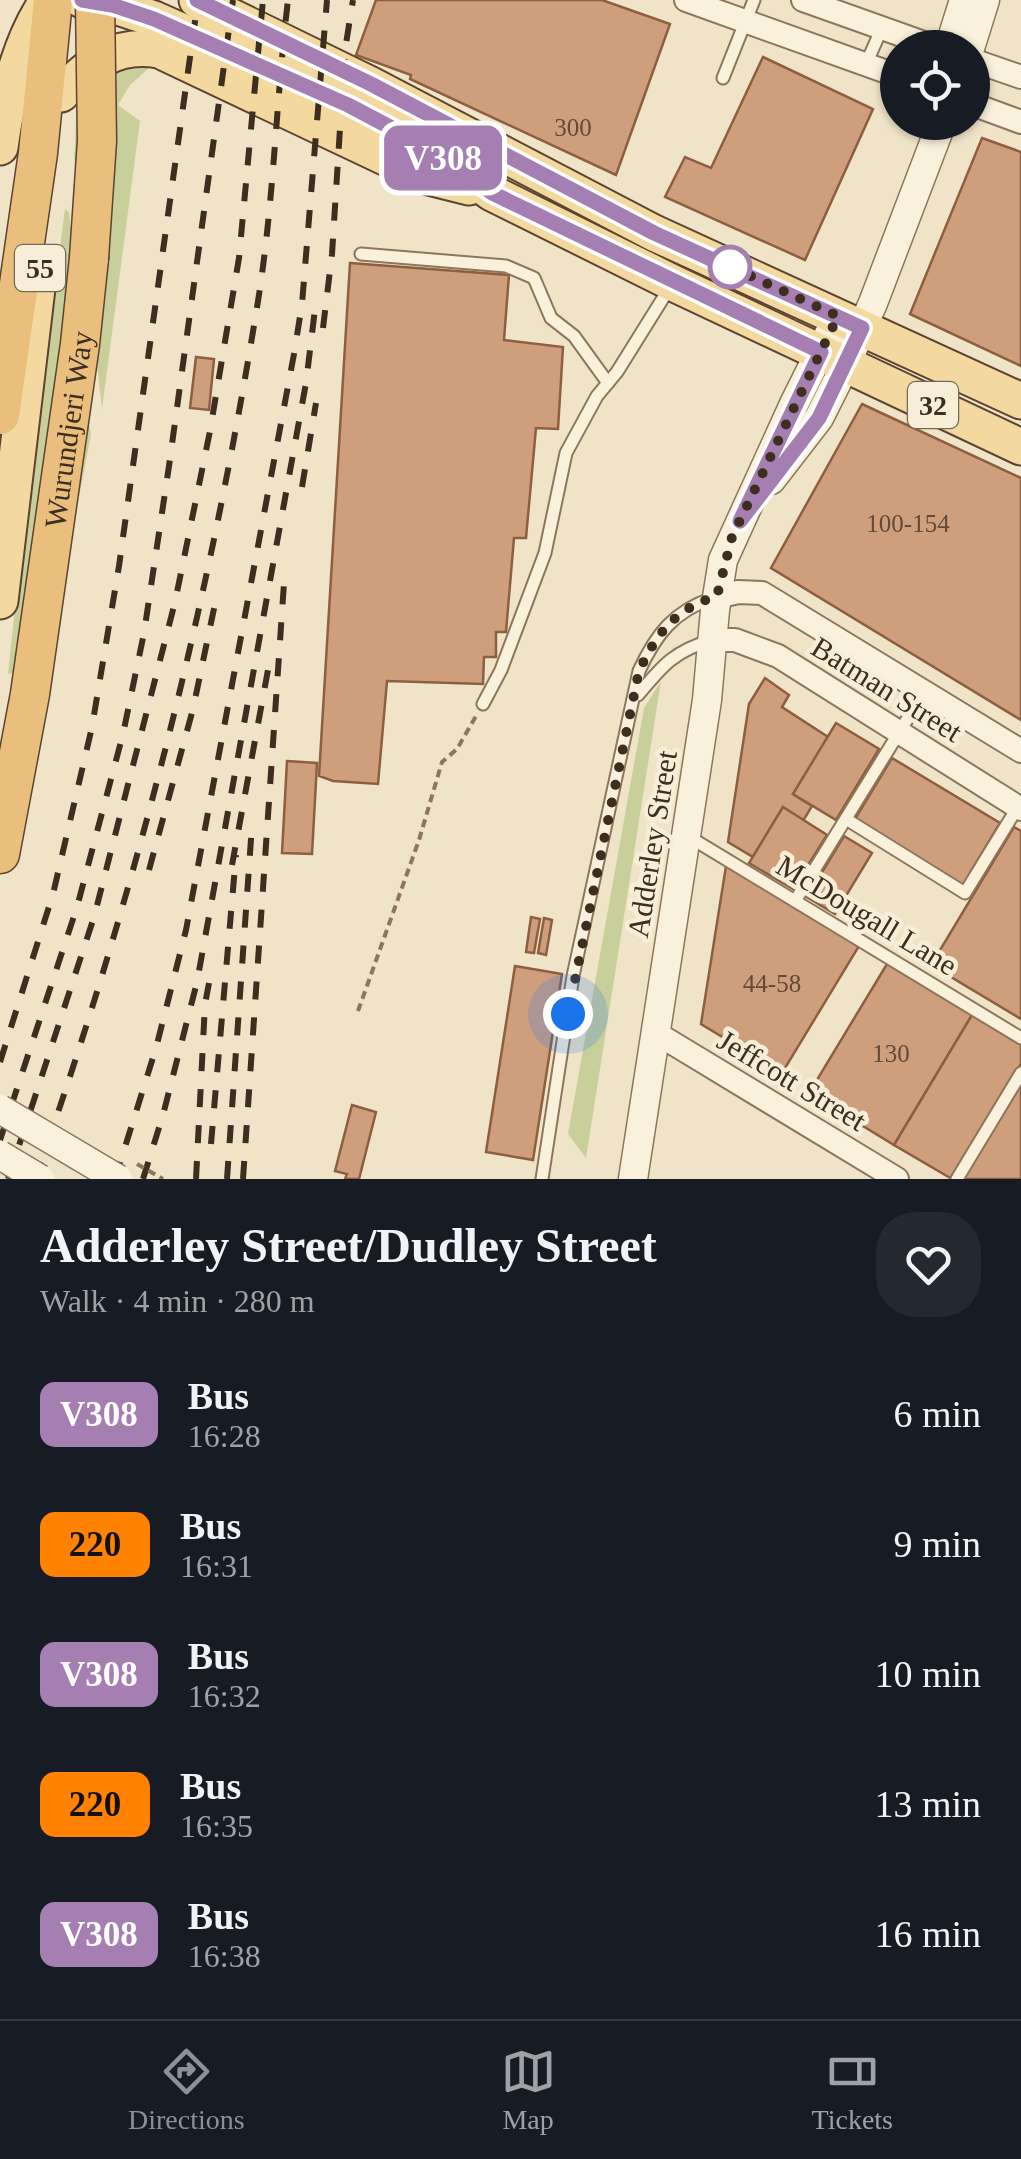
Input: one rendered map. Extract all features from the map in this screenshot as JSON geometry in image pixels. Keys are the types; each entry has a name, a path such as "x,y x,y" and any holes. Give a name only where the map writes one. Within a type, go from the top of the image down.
{"highway":[{"path":"0,415 38,154 51,0"},
{"name":"Wurundjeri Way","path":"0,854 30,694 89,258 97,141 96,0"}],"main road":[{"name":"Wurundjeri Way","path":"0,601 60,94 62,40 51,0"},
{"path":"1,123 26,37 51,0"},
{"name":"32","path":"82,0 154,19 348,105 426,146 492,193 672,283 1021,446"},
{"name":"32","path":"198,0 371,84 654,233 1021,401"},
{"path":"60,94 91,64 114,51 131,47 159,50 416,171 492,193"}],"street":[{"path":"686,0 750,11 880,69"},
{"path":"804,0 888,30"},
{"path":"955,30 964,0"},
{"path":"976,30 985,0"},
{"path":"990,66 1021,76"},
{"path":"990,108 1019,115"},
{"name":"Adderley Street","path":"633,1179 726,550 740,521 819,418 833,358 934,140"},
{"name":"Batman Street","path":"717,596 762,593 1021,751"},
{"name":"Batman Street","path":"713,640 735,640 768,650 1020,806"},
{"name":"Jeffcott Street","path":"656,1032 897,1179"},
{"path":"0,1109 118,1179"},
{"path":"0,1155 40,1179"}],"lane":[{"path":"723,78 750,11"},
{"path":"866,64 882,28"},
{"path":"361,254 506,266 534,278 552,318 574,336 608,383"},
{"path":"483,704 501,670 545,553 566,453 672,283"},
{"path":"542,1179 574,976 639,671 648,651 669,624 688,606 717,596"},
{"path":"635,698 658,671 686,648 713,640"},
{"path":"795,901 924,692"},
{"path":"846,820 966,893 1020,806"},
{"name":"McDougall Lane","path":"686,835 1021,1038"},
{"path":"956,1179 1021,1074"}],"path":[{"path":"358,1011 419,840 442,762 457,749 483,704"}],"green space":[{"path":"149,68 130,85 118,105 140,121 102,409 74,157 77,114 93,85 120,72"},
{"path":"65,209 69,212 84,398 91,435 77,507 18,672 8,674 28,486"},
{"path":"661,681 586,1158 568,1134 644,708"}],"building":[{"path":"376,0 602,0 670,24 616,175 410,79 411,75 356,55"},
{"path":"763,57 873,109 805,260 665,197 685,157 711,168"},
{"path":"981,140 1021,152 1021,366 910,314"},
{"path":"350,263 509,275 504,340 563,347 558,429 536,428 526,538 514,538 506,632 496,632 496,657 484,657 483,684 387,681 378,784 333,781 319,776"},
{"path":"196,357 214,359 209,410 190,408"},
{"path":"862,404 1021,478 1021,720 771,568"},
{"path":"765,678 789,695 782,707 828,737 793,794 812,806 803,821 783,807 753,857 728,842 749,704"},
{"path":"836,723 879,749 836,820 793,794"},
{"path":"892,758 1000,823 963,885 855,819"},
{"path":"287,761 317,763 312,854 282,853"},
{"path":"783,807 827,835 793,889 749,863"},
{"path":"1014,827 1021,831 1021,1019 931,965"},
{"path":"844,836 872,853 835,914 807,897"},
{"path":"726,866 859,946 782,1073 701,1024"},
{"path":"531,917 540,919 534,953 526,952"},
{"path":"544,918 552,920 546,955 538,953"},
{"path":"887,964 972,1015 894,1145 809,1093"},
{"path":"515,966 562,974 533,1160 486,1152"},
{"path":"972,1015 1021,1044 1021,1064 952,1179 894,1145"},
{"path":"1021,1081 1021,1179 963,1179"},
{"path":"352,1105 376,1112 359,1179 345,1179 347,1174 335,1171"}],"tram line":[{"path":"0,1121 97,1179"}],"railway":[{"path":"0,1062 53,894 92,727 119,566 198,0"},
{"path":"0,1140 77,907 123,734 144,633 233,0"},
{"path":"8,1179 94,917 175,602 210,431 239,258 263,0"},
{"path":"35,1179 106,963 137,854 217,524 258,301 288,0"},
{"path":"115,1179 156,1048 186,930 294,354 302,304 327,0"},
{"path":"323,328 332,254 345,50 353,0"},
{"path":"143,1179 197,982 306,383 315,309"},
{"path":"302,487 316,403"},
{"path":"243,1179 284,583"},
{"path":"149,870 193,709 216,599"},
{"path":"232,865 270,659"},
{"path":"227,1179 252,825"},
{"path":"211,1144 236,855"},
{"path":"196,1179 209,983"}],"bus line":[{"name":"V308","path":"82,0 154,19 348,105 426,146 492,193 821,352 740,521 819,418 862,328 654,233 371,84 197,0"}],"route":[{"path":"568,1014 639,671 648,651 669,624 688,606 717,596 723,560 732,537 838,316 724,264 730,267"}]}
